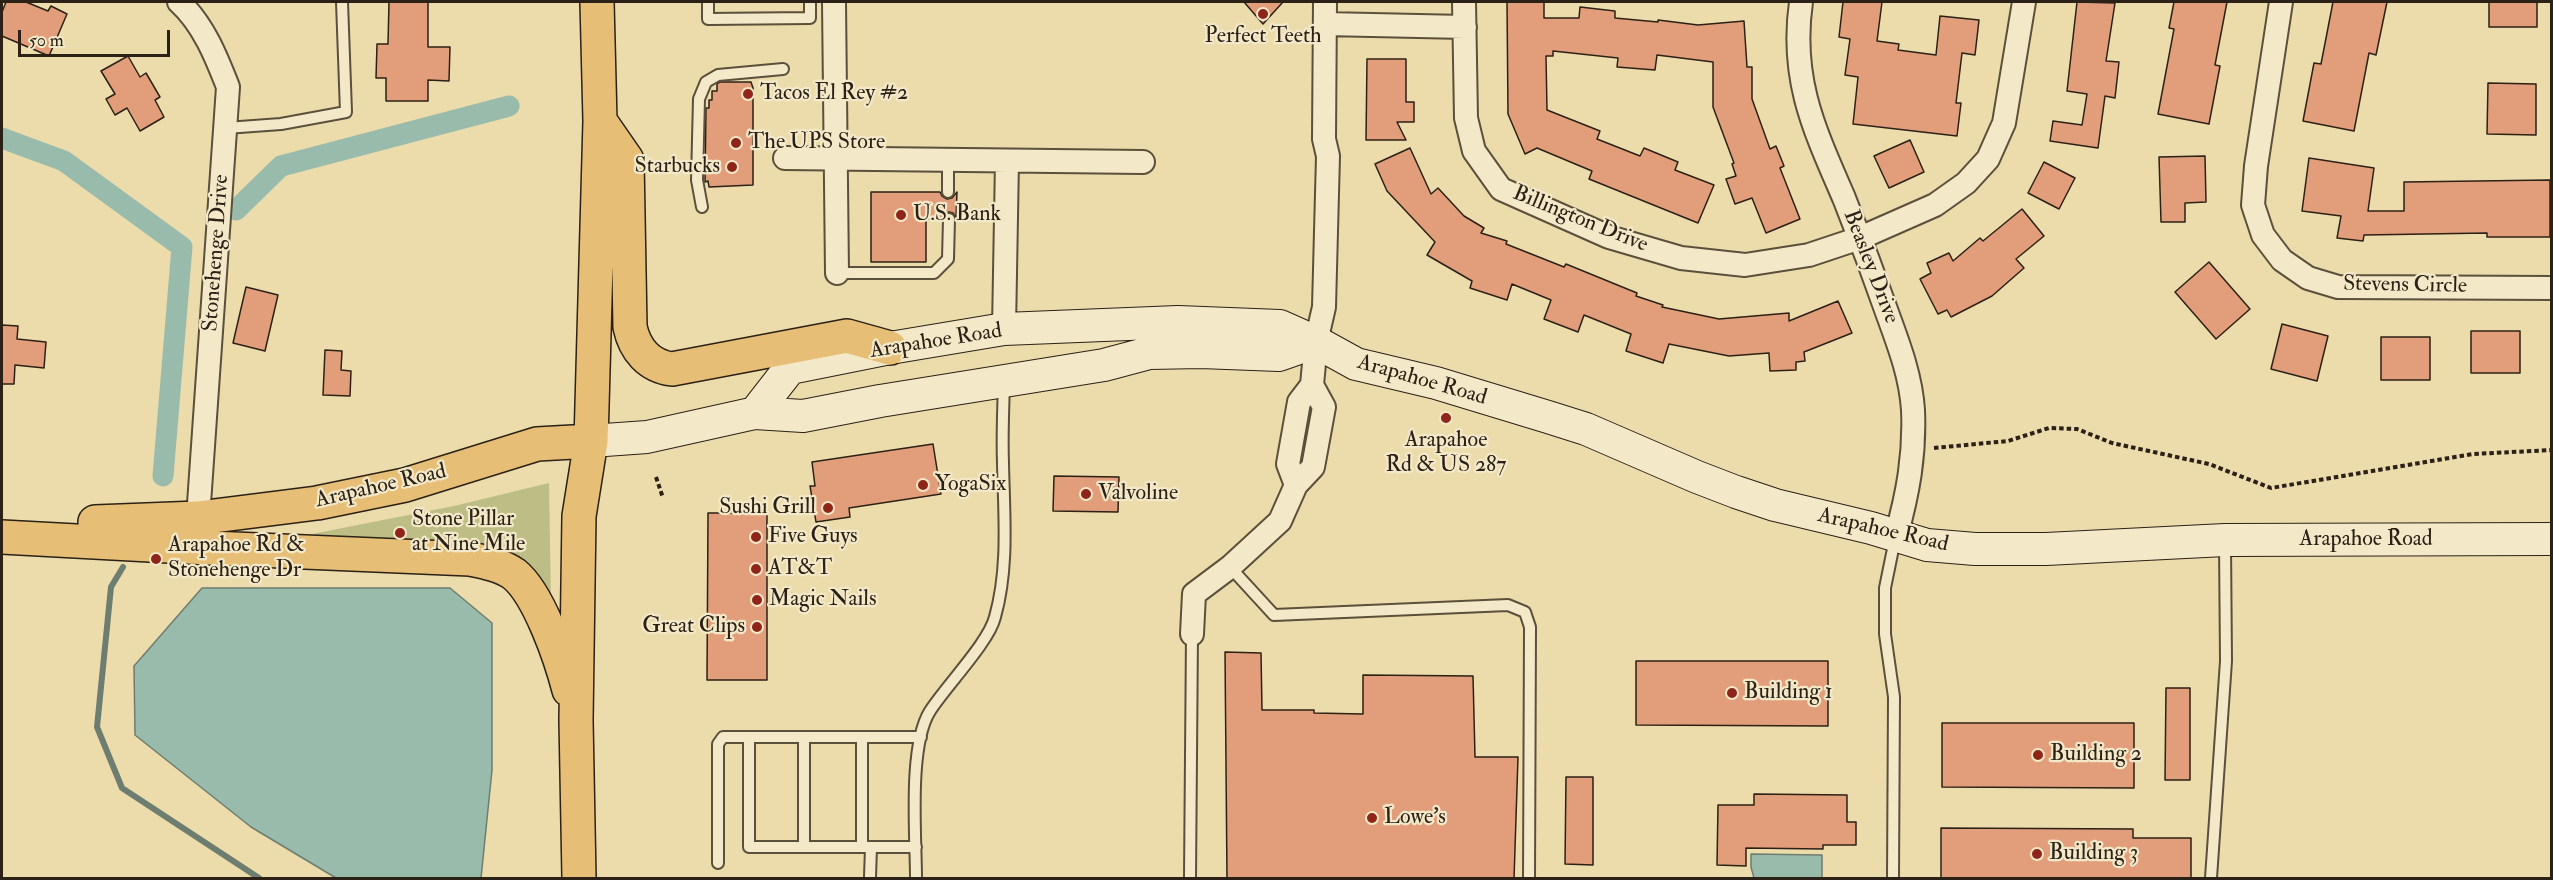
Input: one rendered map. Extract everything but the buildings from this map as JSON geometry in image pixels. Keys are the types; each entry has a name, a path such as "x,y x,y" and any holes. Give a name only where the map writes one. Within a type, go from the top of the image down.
{"main road":[{"path":"579,879 576,720 579,516 591,441 600,121 597,2"},
{"path":"600,121 627,160 630,327 635,344 652,362 672,369 847,336 890,348"},
{"name":"Arapahoe Road","path":"755,412 790,368 1004,329 1201,322 1280,326 1356,364 1436,383 1586,429 1736,492 1811,515 1927,545 1975,549 2046,549 2225,540 2552,539"},
{"name":"Arapahoe Road","path":"2,523 198,518 317,503 376,492 537,444 647,436 755,412 803,416 880,401 1104,365 1149,353 1279,355 1316,342"},
{"path":"2,537 470,559 486,562 513,574 533,596 566,680 576,720"}],"street":[{"name":"Stonehenge Drive","path":"179,2 189,11 212,47 228,87 198,518"},
{"path":"834,2 837,273"},
{"path":"1192,634 1194,594 1230,567 1280,521 1296,485 1288,464 1299,402 1312,385 1316,342 1324,307 1328,156 1324,139 1325,2"},
{"name":"Billington Drive","path":"1464,2 1466,118 1474,151 1502,189 1609,237 1681,258 1744,265 1809,255 1860,238 1935,205 1966,183 1988,159 2004,123 2024,2"},
{"name":"Beasley Drive","path":"1802,2 1798,24 1799,69 1804,99 1814,129 1860,238 1907,370 1913,409 1913,450 1909,493 1896,536"},
{"name":"Stevens Circle","path":"2281,2 2256,166 2253,205 2263,235 2282,260 2308,278 2338,287 2552,288"},
{"path":"1325,24 1464,27"},
{"path":"785,158 1143,162"},
{"path":"1004,329 1007,161"}],"lane":[{"path":"226,128 281,124 346,112 342,2"},
{"path":"708,2 708,19 810,18 810,2"},
{"path":"702,207 697,180 699,99 706,82 718,75 783,69"},
{"path":"948,160 948,192"},
{"path":"837,273 934,273 948,259 949,219"},
{"path":"916,879 917,766 921,737 928,714 991,627 1000,600 1006,541 1003,459 1004,382"},
{"path":"1893,879 1894,697 1885,634 1885,588 1896,536"},
{"path":"2211,879 2226,661 2225,540"},
{"path":"1230,567 1274,615 1508,605 1525,612 1530,627 1529,879"},
{"path":"1190,879 1192,634"},
{"path":"718,863 718,744 723,737 921,737"},
{"path":"749,737 749,847 916,847"},
{"path":"804,737 804,847"},
{"path":"862,737 866,847 870,877"}],"path":[{"path":"1913,450 2008,441 2049,428 2077,429 2112,443 2209,464 2271,488 2473,454 2552,450"},
{"path":"656,477 663,498"}],"green space":[{"path":"549,483 551,604 526,573 307,541 310,535 317,533 454,506"}],"shaded area":[{"path":"202,588 450,588 492,623 492,770 481,878 336,878 251,827 135,735 134,666"},
{"path":"1751,854 1822,855 1822,878 1754,878"}],"waterway":[{"path":"236,210 281,166 509,106"},
{"path":"2,138 64,161 182,247 163,476"},
{"path":"123,567 111,587 97,727 122,788 259,878"}],"place":[{"name":"Perfect Teeth","path":"1263,14"},
{"name":"Tacos El Rey #2","path":"748,94"},
{"name":"The UPS Store","path":"736,143"},
{"name":"Starbucks","path":"732,167"},
{"name":"U.S. Bank","path":"901,215"},
{"name":"Arapahoe Rd & US 287","path":"1446,418"},
{"name":"YogaSix","path":"923,485"},
{"name":"Valvoline","path":"1086,494"},
{"name":"Sushi Grill","path":"828,508"},
{"name":"Stone Pillar at Nine Mile","path":"400,533"},
{"name":"Five Guys","path":"756,537"},
{"name":"Arapahoe Rd & Stonehenge Dr","path":"156,559"},
{"name":"AT&T","path":"756,569"},
{"name":"Magic Nails","path":"757,600"},
{"name":"Great Clips","path":"757,627"},
{"name":"Building 1","path":"1732,693"},
{"name":"Building 2","path":"2038,755"},
{"name":"Lowe's","path":"1372,818"},
{"name":"Building 3","path":"2037,854"}]}
